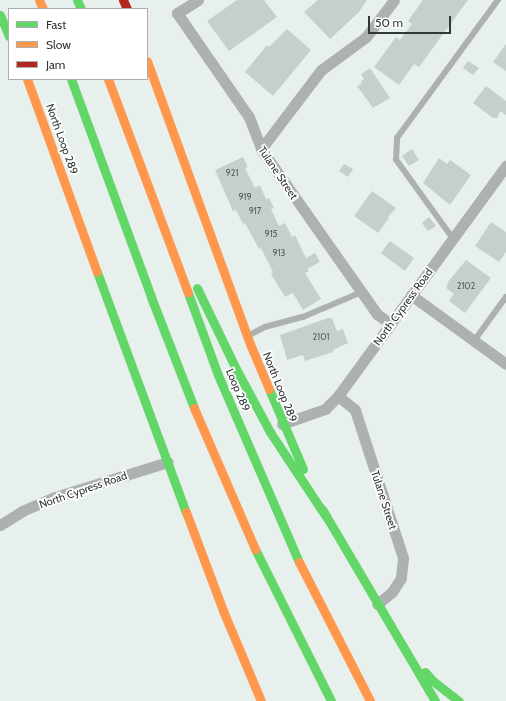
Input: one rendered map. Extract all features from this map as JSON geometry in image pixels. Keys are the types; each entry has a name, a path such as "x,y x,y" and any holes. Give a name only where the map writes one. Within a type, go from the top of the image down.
{"main road":[{"path":"0,15 8,34"},
{"name":"North Loop 289","path":"148,64 248,337 282,424 327,518 435,701"},
{"name":"North Loop 289","path":"27,80 107,301 249,676 261,701"},
{"path":"71,80 157,311 205,434 264,568 331,701"},
{"name":"Loop 289","path":"108,80 218,375 260,475 297,558 341,647 370,701"},
{"path":"140,164 175,231"},
{"path":"194,279 235,367 270,432 327,518"},
{"path":"403,647 432,681 459,701"},
{"path":"249,676 250,701"}],"street":[{"name":"Tulane Street","path":"198,0 177,13 249,117 261,149 377,314 391,324"},
{"path":"261,149 320,70 366,37 394,0"},
{"name":"North Cypress Road","path":"282,424 325,410 338,396 506,166"},
{"path":"411,295 506,364"},
{"name":"Tulane Street","path":"338,396 355,410 403,558 401,578 392,592 377,604"},
{"name":"North Cypress Road","path":"0,525 22,511 55,497 168,462"}],"lane":[{"path":"453,239 396,160 397,138 498,0"},
{"path":"248,337 265,327 303,317 362,292"},
{"path":"474,341 506,297"}],"building":[{"path":"237,0 264,0 277,17 229,51 207,21"},
{"path":"318,0 367,0 359,12 330,39 304,12"},
{"path":"423,0 468,0 419,67 414,64 399,85 374,67 396,37 400,40 412,24 408,21"},
{"path":"287,29 311,50 273,96 245,72 267,45 269,47"},
{"path":"506,44 506,71 493,62"},
{"path":"468,61 479,68 473,75 463,68"},
{"path":"370,68 390,98 373,108 357,86 362,83 361,81 364,79 361,74"},
{"path":"486,86 506,101 506,115 500,111 497,118 493,118 473,103"},
{"path":"412,149 419,160 409,166 402,156"},
{"path":"243,157 248,167 245,168 255,188 260,185 266,199 269,198 274,208 271,209 279,226 285,223 292,237 295,235 306,258 315,253 320,262 307,269 309,271 305,273 321,299 303,310 293,293 285,297 271,274 273,272 261,248 259,249 236,210 233,211 215,170"},
{"path":"439,158 447,164 450,160 471,175 450,205 423,183"},
{"path":"344,164 353,169 348,177 339,171"},
{"path":"372,191 396,208 388,217 389,218 378,233 354,216"},
{"path":"429,217 436,226 428,231 422,223"},
{"path":"491,222 506,232 506,252 499,262 475,246"},
{"path":"390,241 414,258 405,271 381,253"},
{"path":"466,260 491,278 465,313 449,301 454,294 446,288 447,283"},
{"path":"328,318 332,318 337,331 343,329 348,343 333,350 333,352 305,361 303,355 287,360 280,335"}],"traffic: fast":[{"path":"77,0 81,8"},
{"path":"0,15 8,34"},
{"path":"71,80 151,297 194,408"},
{"path":"97,272 186,512"},
{"path":"197,288 235,367 270,432 327,518"},
{"path":"188,293 218,375 299,562"},
{"path":"269,389 303,469"},
{"path":"322,509 435,701"},
{"path":"255,549 331,701"},
{"path":"425,672 433,681 459,701"}],"traffic: slow":[{"path":"39,0 43,8"},
{"path":"148,64 250,344 269,389"},
{"path":"27,80 97,272"},
{"path":"108,80 188,293"},
{"path":"194,408 255,549"},
{"path":"186,512 224,613 261,701"},
{"path":"299,562 370,701"}],"traffic: jam":[{"path":"123,0 127,8"}]}
